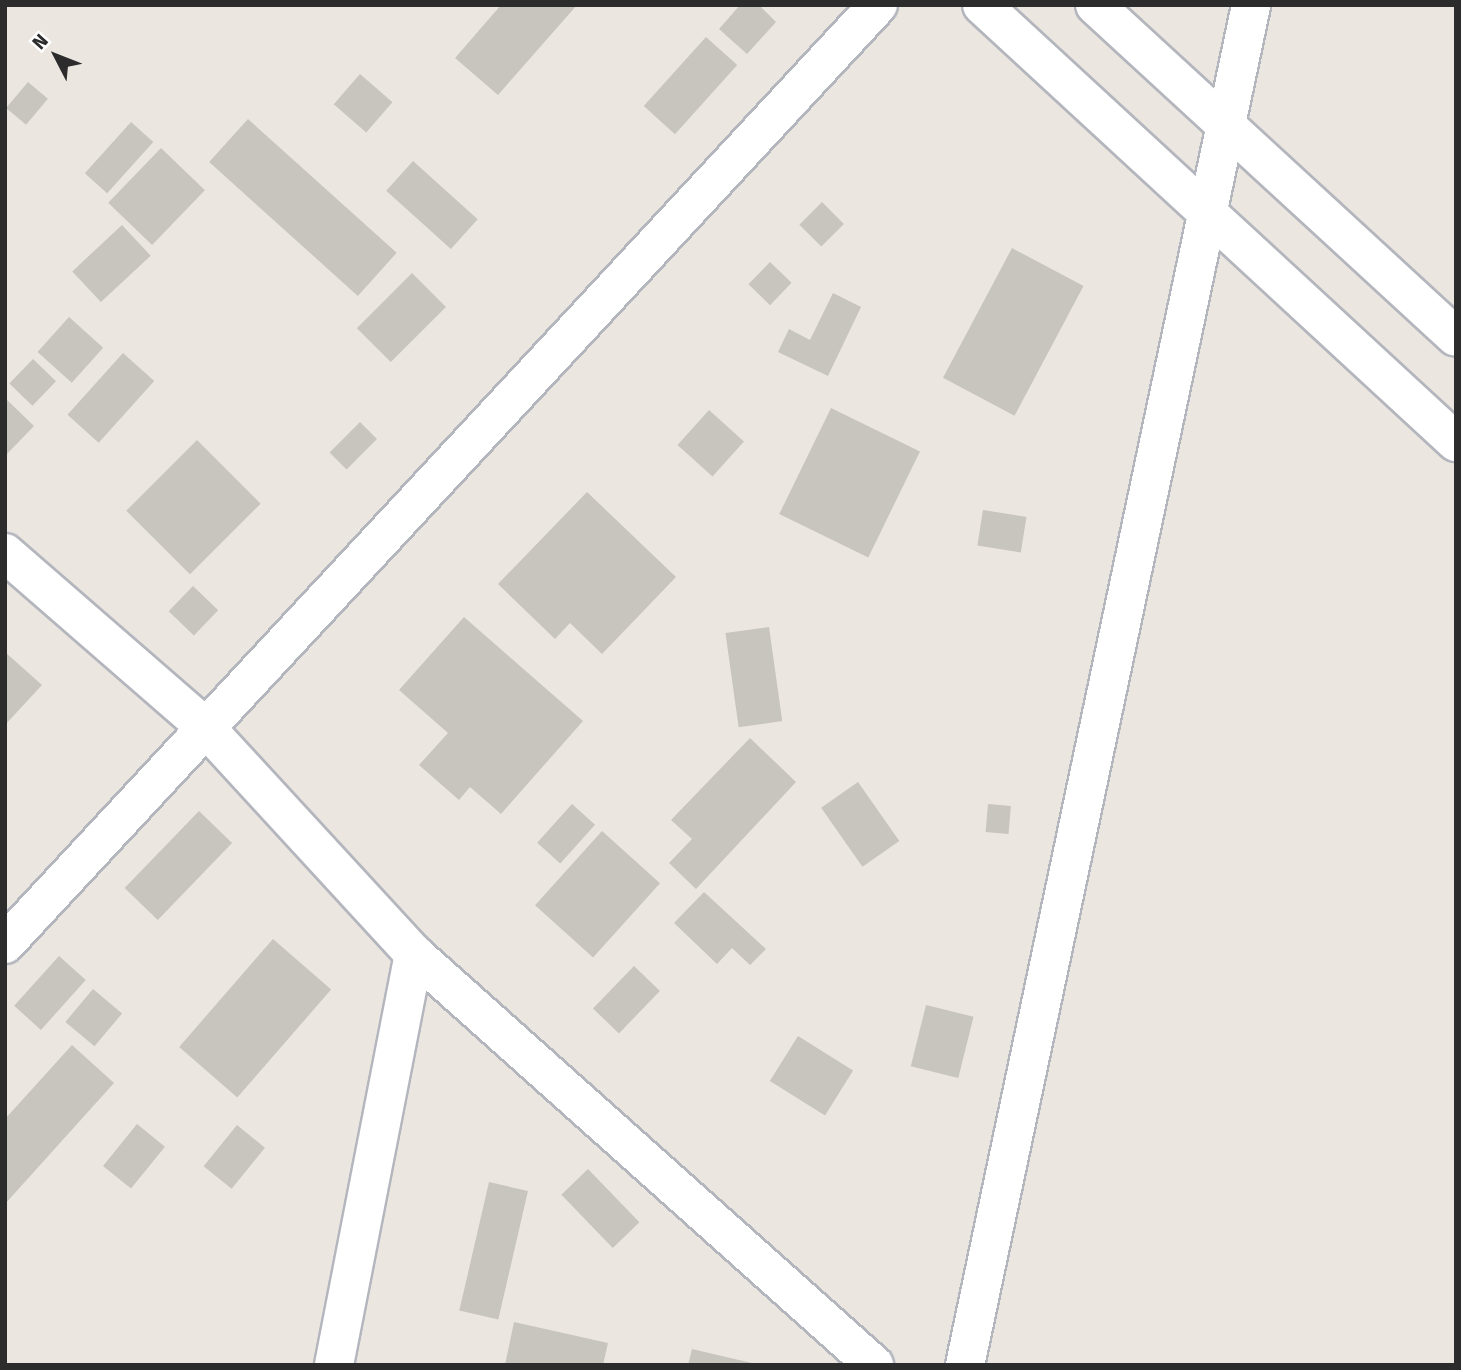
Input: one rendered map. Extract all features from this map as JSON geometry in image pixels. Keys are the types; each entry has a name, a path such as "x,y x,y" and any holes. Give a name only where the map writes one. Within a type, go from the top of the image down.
{"street":[{"path":"5,944 878,5"},
{"path":"982,5 1456,442"},
{"path":"1095,5 1456,337"},
{"path":"965,1365 1251,5"},
{"path":"5,553 206,728 414,954 874,1365"},
{"path":"334,1365 414,954"}],"building":[{"path":"501,5 577,5 498,95 455,58"},
{"path":"740,5 759,5 776,22 747,54 719,29"},
{"path":"706,37 737,65 675,134 644,106"},
{"path":"360,74 392,102 366,132 334,104"},
{"path":"28,82 48,99 26,125 6,108"},
{"path":"248,119 397,253 358,296 209,162"},
{"path":"131,122 153,142 107,193 85,173"},
{"path":"161,148 205,190 152,245 108,203"},
{"path":"413,161 478,219 451,249 386,191"},
{"path":"822,202 844,224 821,247 799,225"},
{"path":"122,225 151,256 101,302 72,271"},
{"path":"1012,248 1084,286 1015,416 943,378"},
{"path":"770,262 792,283 770,305 748,284"},
{"path":"412,273 446,307 391,362 357,328"},
{"path":"833,293 861,307 828,376 778,352 789,329 810,340"},
{"path":"69,317 103,348 72,383 38,352"},
{"path":"123,353 154,381 99,443 67,415"},
{"path":"33,359 56,381 32,406 9,383"},
{"path":"5,398 34,426 5,456"},
{"path":"831,408 920,451 868,557 779,514"},
{"path":"709,410 744,441 712,476 678,445"},
{"path":"360,422 377,439 347,469 330,452"},
{"path":"197,440 261,504 190,574 126,511"},
{"path":"587,492 676,577 602,654 570,623 555,639 498,584"},
{"path":"983,510 1026,517 1021,552 977,546"},
{"path":"193,586 218,610 194,635 169,611"},
{"path":"464,617 583,721 501,814 470,787 459,800 419,765 448,733 399,690"},
{"path":"769,627 782,721 739,727 725,633"},
{"path":"5,652 42,685 5,725"},
{"path":"750,738 796,782 696,889 669,863 692,839 671,820"},
{"path":"858,782 899,841 862,867 821,808"},
{"path":"572,804 595,825 560,863 537,843"},
{"path":"988,804 1011,806 1008,834 986,832"},
{"path":"199,811 232,843 158,920 125,888"},
{"path":"602,831 660,883 593,958 535,905"},
{"path":"704,892 766,949 750,965 732,948 717,964 674,923"},
{"path":"273,939 331,990 237,1097 179,1047"},
{"path":"59,956 86,980 41,1030 14,1006"},
{"path":"634,966 660,991 619,1033 593,1008"},
{"path":"93,989 122,1013 94,1046 65,1022"},
{"path":"926,1005 974,1017 958,1078 911,1066"},
{"path":"798,1036 853,1070 825,1115 770,1081"},
{"path":"72,1045 114,1083 5,1204 5,1119"},
{"path":"137,1124 165,1147 131,1189 103,1166"},
{"path":"237,1125 265,1148 232,1189 204,1166"},
{"path":"588,1169 639,1222 613,1248 561,1195"},
{"path":"489,1182 528,1191 498,1320 459,1311"},
{"path":"514,1322 608,1343 603,1365 505,1365"},
{"path":"692,1349 756,1364 688,1365"}]}
